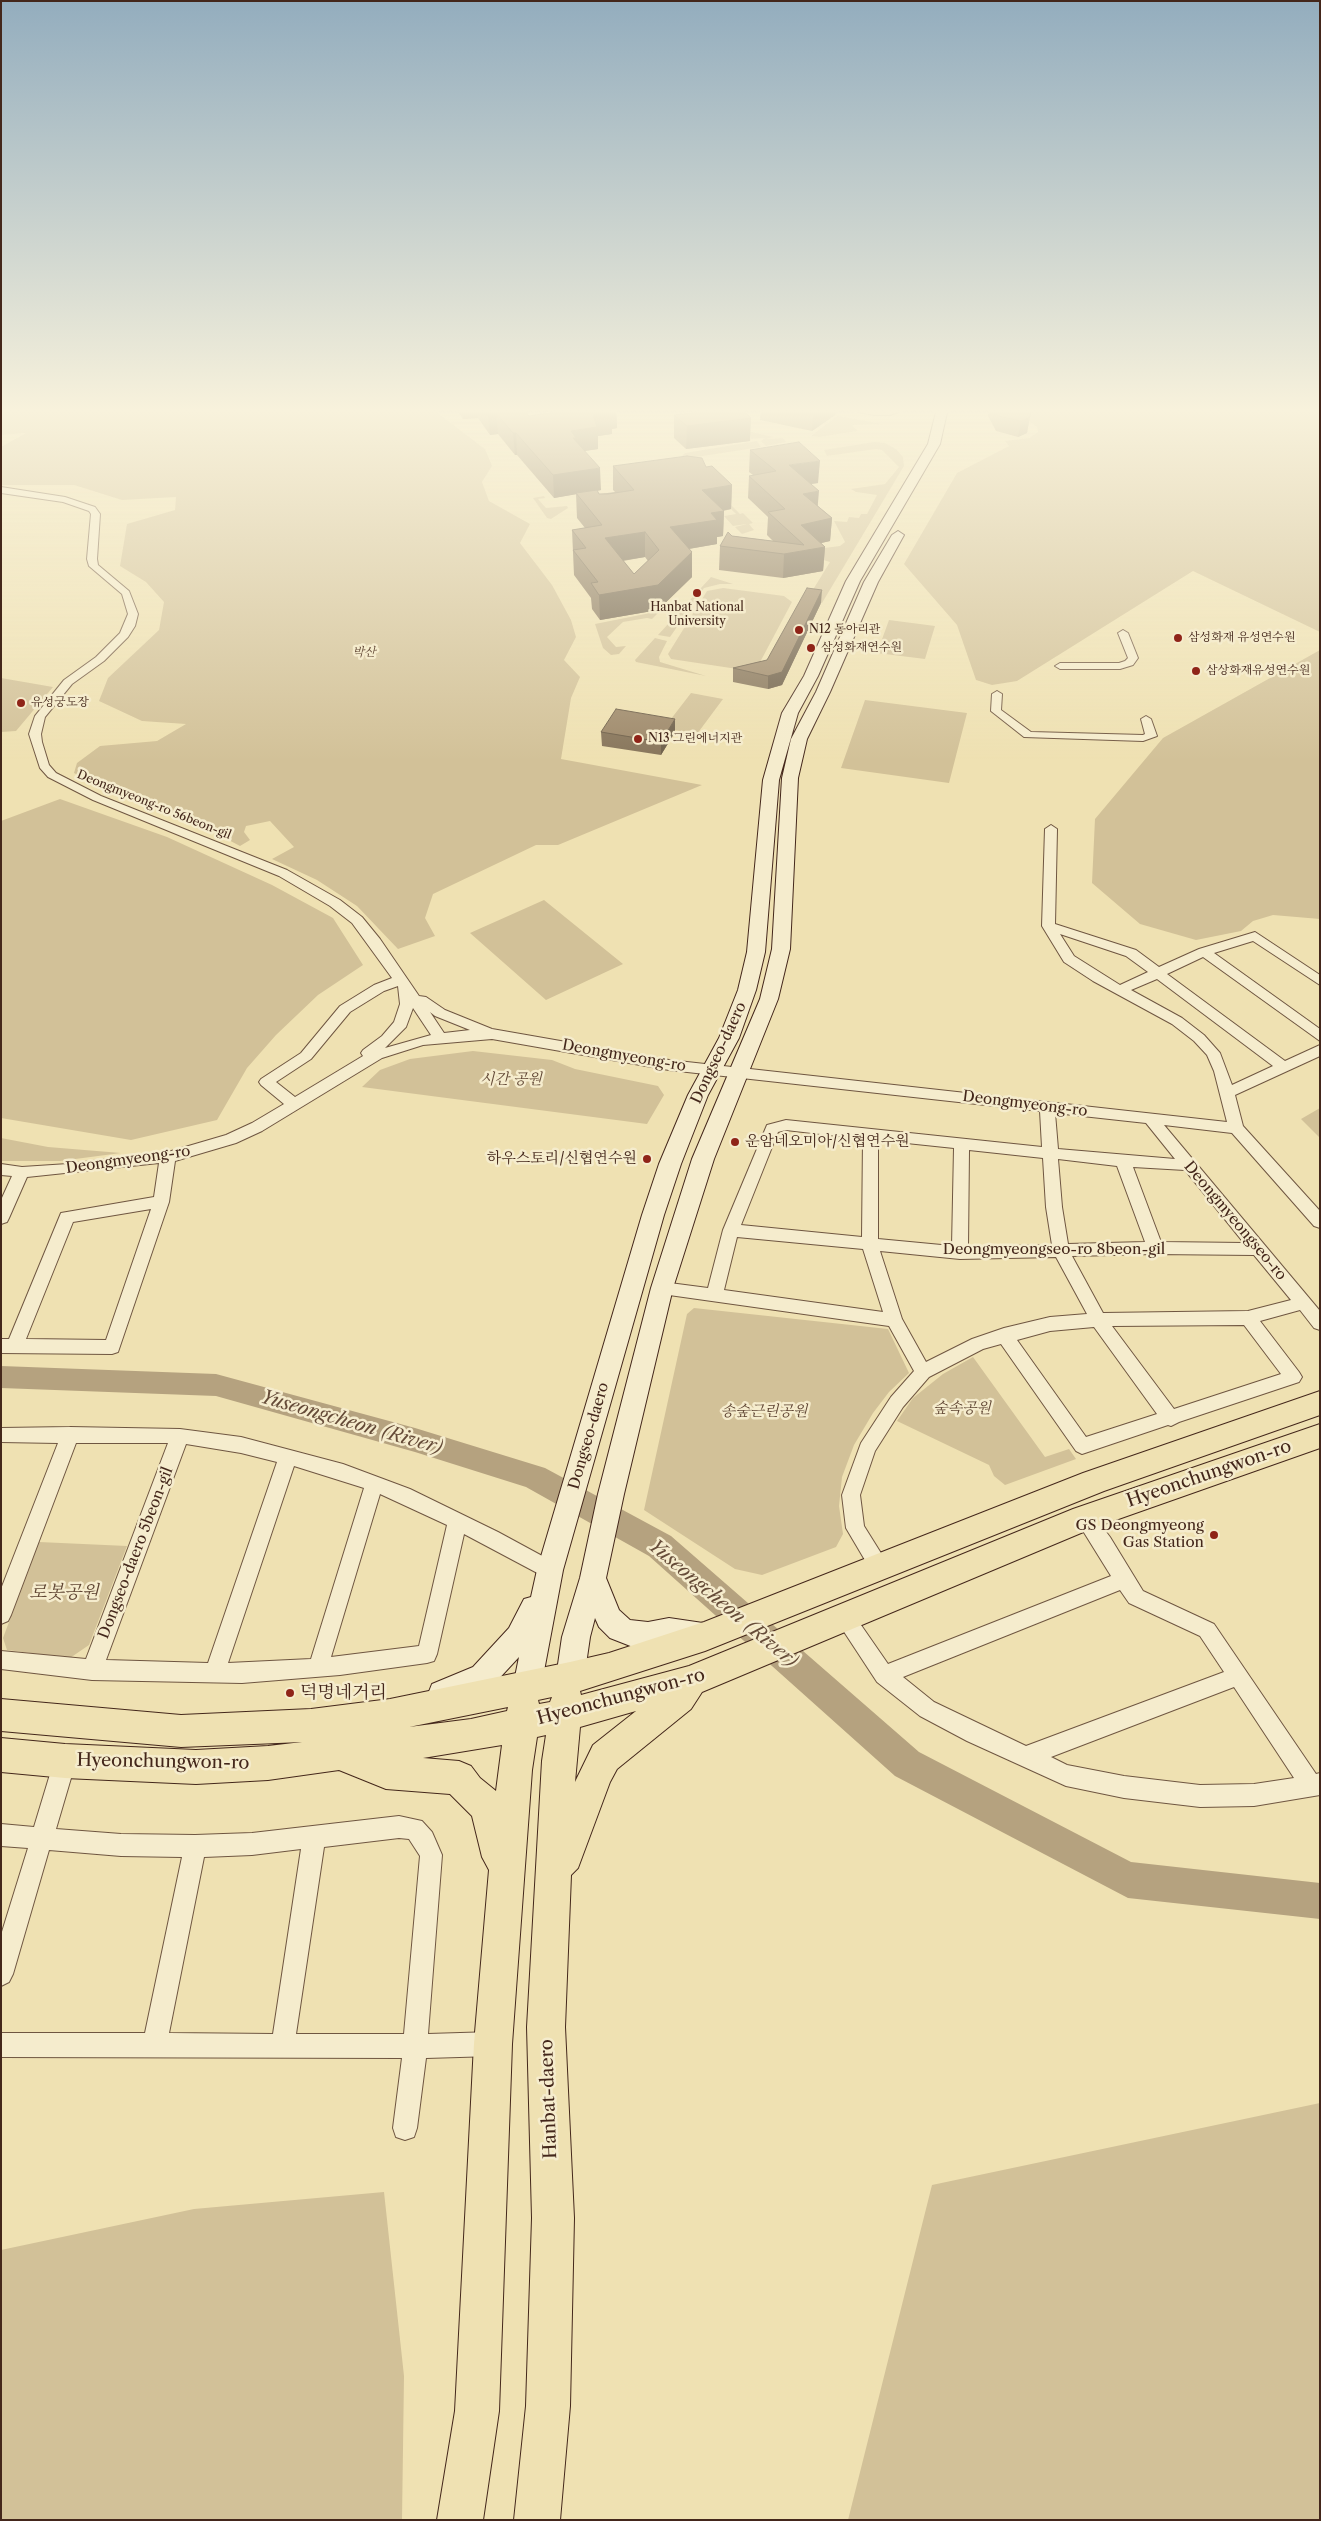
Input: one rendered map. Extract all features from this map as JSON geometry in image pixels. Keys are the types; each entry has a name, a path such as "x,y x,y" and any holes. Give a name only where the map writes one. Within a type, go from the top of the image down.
{"main road":[{"name":"Hyeonchungwon-ro","path":"1,1715 181,1731 311,1725 390,1715 570,1678 609,1668 705,1636 1094,1482 1320,1403"},
{"name":"Hyeonchungwon-ro","path":"1,1755 65,1761 196,1767 268,1763 471,1735 565,1715 690,1682 1084,1518 1320,1436"},
{"name":"Hanbat-daero","path":"538,2520 548,2406 553,2218 546,2028 559,1761 570,1678"},
{"path":"554,1868 565,1855 596,1773 605,1757 679,1698 690,1682"},
{"path":"460,2520 476,2411 493,2044 515,1770 527,1687"},
{"path":"343,1754 386,1772 459,1778 468,1790 484,1804 492,1824 506,1882"}],"street":[{"name":"Deongmyeong-ro 56beon-gil","path":"95,526 94,566 126,593 133,614 130,626 124,635 100,659 68,682 40,716 36,742 44,766 52,775 97,798 196,836 307,885 357,920 403,982 440,1038"},
{"name":"Dongseo-daero","path":"527,1687 552,1563 664,1181 698,1095 738,1017 747,990 756,952 771,780 790,713 811,676 853,581 886,526"},
{"name":"Dongseo-daero","path":"570,1678 576,1637 593,1578 611,1494 662,1288 703,1159 770,999 781,949 790,778 799,739 823,692 871,582 904,526"},
{"path":"1060,666 1120,666 1128,664 1132,658 1123,633"},
{"path":"997,694 996,711 1028,735 1144,738 1151,736 1146,719"},
{"path":"1051,828 1048,926 1070,959 1120,990 1178,1021 1199,1038 1213,1053 1222,1071 1236,1128 1320,1222"},
{"path":"1048,926 1131,953 1159,972 1284,1068"},
{"path":"1120,990 1204,952 1255,936 1320,981"},
{"path":"1204,952 1320,1036"},
{"path":"403,982 440,1013 492,1034"},
{"path":"354,1067 402,1024 407,1004 403,982"},
{"path":"294,1104 266,1082 306,1056 345,1009 379,988 403,982"},
{"name":"Deongmyeong-ro","path":"1,1169 22,1172 68,1169 168,1157 230,1139 256,1127 354,1067 400,1047 440,1038 492,1034 669,1065 1236,1128"},
{"path":"1227,1093 1320,1050"},
{"path":"1047,1106 1050,1154 1061,1251 1098,1320 1170,1419"},
{"name":"Deongmyeongseo-ro","path":"1151,1119 1187,1165 1320,1323"},
{"path":"714,1295 730,1230 772,1129 786,1124 1050,1154 1187,1165"},
{"path":"871,1134 870,1245 894,1320 923,1372"},
{"path":"960,1253 962,1145"},
{"path":"161,1202 67,1217 8,1346 112,1347 161,1202 168,1157"},
{"path":"1123,1161 1154,1248"},
{"path":"1,1218 22,1172"},
{"name":"Deongmyeongseo-ro 8beon-gil","path":"730,1230 960,1253 1154,1248 1258,1249"},
{"path":"662,1288 894,1320"},
{"path":"879,1566 855,1528 851,1494 867,1448 897,1402 923,1372 949,1357 1004,1335 1050,1324 1098,1320 1248,1318 1303,1303"},
{"path":"1004,1335 1082,1446 1170,1419 1293,1377 1248,1318"},
{"path":"1,1615 70,1434"},
{"path":"1,1435 180,1436 241,1445 288,1456 342,1472 374,1484 491,1538 552,1563 519,1637 483,1676 390,1715"},
{"name":"Dongseo-daero 5beon-gil","path":"92,1670 180,1436"},
{"path":"215,1673 288,1456"},
{"path":"318,1668 374,1484"},
{"path":"831,1624 884,1675 927,1709 974,1734 1066,1775 1124,1787 1200,1796 1254,1795 1316,1785 1207,1630 1136,1597 1103,1543 1084,1518"},
{"path":"1,1660 92,1670 242,1673 318,1668 427,1654 457,1522"},
{"path":"593,1578 609,1618 620,1629 633,1634 648,1635 669,1631 705,1636"},
{"path":"884,1675 1124,1580"},
{"path":"1025,1757 1238,1676"},
{"path":"1,1974 65,1761"},
{"path":"1,1835 42,1840 121,1845 195,1846 314,1837 399,1827 414,1829 424,1840 431,1855 415,2046 405,2128"},
{"path":"283,2044 314,1837"},
{"path":"154,2046 195,1846"},
{"path":"1,2045 154,2046 283,2044 415,2046 493,2044"}],"green space":[{"name":"박산","path":"127,526 529,526 520,543 552,585 571,620 576,637 564,660 580,677 571,698 561,759 702,785 558,845 536,845 433,894 425,918 435,936 398,949 357,906 317,880 272,859 294,847 270,821 246,826 244,832 250,840 240,846 208,829 105,789 74,773 77,763 100,746 157,741 186,724 142,721 99,701 108,678 159,630 164,602 146,582 120,566"},
{"path":"750,526 754,530 742,534 735,527"},
{"path":"836,526 868,526 822,603 806,601 830,562 820,559 808,550 840,546 845,542"},
{"path":"926,526 1320,526 1320,632 1193,571 1017,681 992,685 976,680 957,625 904,564"},
{"path":"711,577 733,584 720,584 704,588 670,637 658,635"},
{"path":"723,588 784,596 792,602 758,666 744,670 671,659 668,654 707,591"},
{"path":"660,611 652,619 647,618 623,622 607,637 616,647 626,646 619,654 611,655 603,648 595,624"},
{"path":"889,620 935,626 925,659 877,653"},
{"path":"655,638 667,641 659,657 660,662 706,676 636,662 635,660"},
{"path":"1320,650 1320,919 1273,915 1253,921 1241,931 1196,940 1140,924 1092,883 1095,819 1163,738"},
{"name":"유성궁도장","path":"1,678 53,687 16,731 1,732"},
{"path":"691,693 723,699 697,734 664,728"},
{"path":"865,700 967,713 949,783 841,768"},
{"path":"60,799 167,837 272,885 333,918 363,965 318,995 276,1035 247,1068 217,1120 131,1140 1,1118 1,821"},
{"path":"544,900 623,964 546,1000 470,933"},
{"name":"시간 공원","path":"473,1051 552,1060 575,1069 658,1086 664,1095 647,1124 362,1087 380,1070 410,1059"},
{"path":"1320,1108 1320,1138 1301,1119"},
{"path":"1,1138 48,1147 121,1153 60,1161 2,1161"},
{"name":"송숲근린공원","path":"694,1308 888,1329 909,1373 889,1392 873,1413 854,1445 842,1477 839,1506 843,1534 836,1547 762,1575 735,1569 644,1510 687,1314"},
{"name":"숲속공원","path":"973,1357 1045,1457 1069,1449 1076,1459 1005,1485 994,1476 989,1465 897,1421 913,1398 943,1374"},
{"name":"로봇공원","path":"39,1542 127,1546 89,1645 70,1658 7,1650 3,1638"},
{"path":"1320,2103 1320,2520 848,2520 932,2185"},
{"path":"384,2192 404,2376 402,2520 1,2520 1,2250 194,2209"}],"building":[{"path":"598,526 679,526 670,527 692,552 658,585 599,595 591,583 598,582 573,550 586,548 572,530","holes":["645,532 659,550 634,574 605,538"]},
{"path":"783,526 802,526 825,547 784,554 720,546 728,532 732,536 804,545"},
{"path":"807,588 822,590 782,672 768,676 733,668 767,660"},
{"path":"616,709 675,719 661,742 601,732"}],"waterway":[{"name":"Yuseongcheon (River)","path":"1,1377 216,1385 415,1440 535,1477 660,1546 907,1764 1128,1880 1320,1901"}],"place":[{"name":"Hanbat National University","path":"697,593"},
{"name":"N12 동아리관","path":"799,630"},
{"name":"삼성화재 유성연수원","path":"1178,638"},
{"name":"삼성화재연수원","path":"811,648"},
{"name":"삼상화재유성연수원","path":"1196,671"},
{"name":"유성궁도장","path":"21,703"},
{"name":"N13 그린에너지관","path":"638,739"},
{"name":"운암네오미아/신협연수원","path":"735,1142"},
{"name":"하우스토리/신협연수원","path":"647,1159"},
{"name":"GS Deongmyeong Gas Station","path":"1214,1535"},
{"name":"덕명네거리","path":"290,1693"}]}
